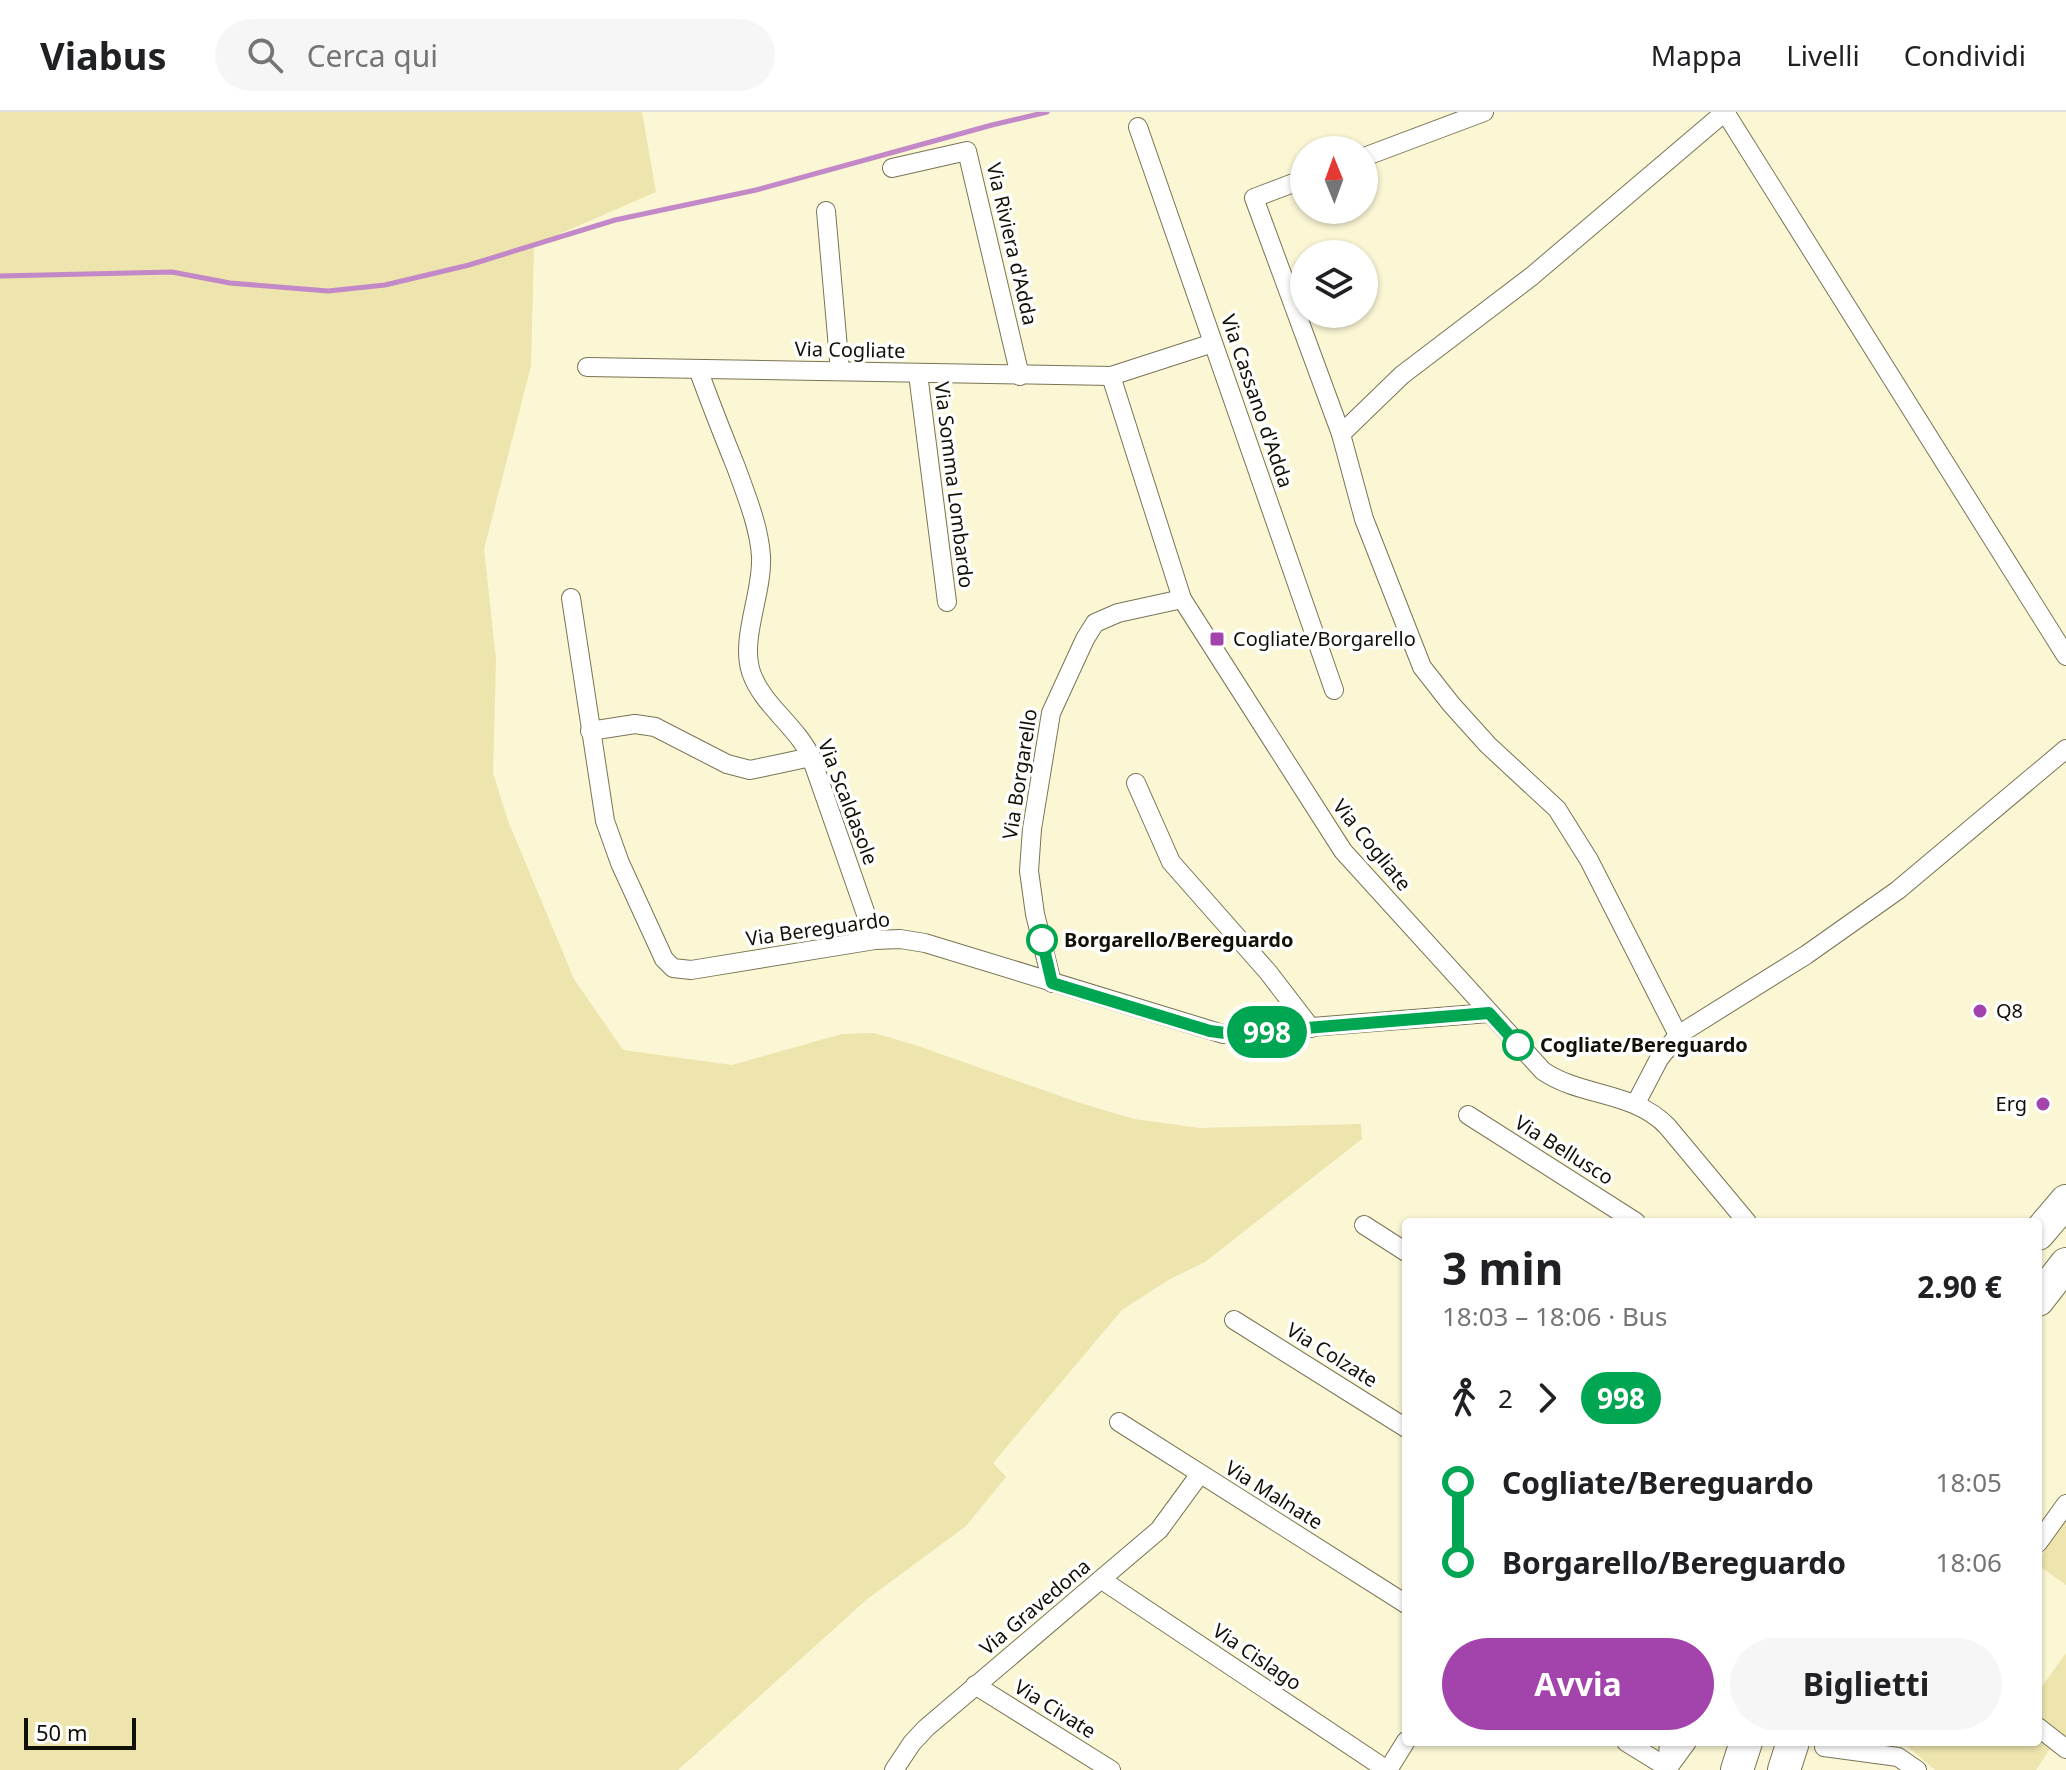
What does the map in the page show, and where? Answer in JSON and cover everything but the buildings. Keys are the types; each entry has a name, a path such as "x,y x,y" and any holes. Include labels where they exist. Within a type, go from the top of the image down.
{"highway":[{"path":"2042,1229 2066,1201"},
{"path":"2042,1295 2066,1264"},
{"path":"1737,1770 1745,1746"},
{"path":"1784,1770 1807,1746"}],"street":[{"path":"1378,152 1484,112"},
{"path":"1341,434 1402,375 1532,276 1725,112 2066,656"},
{"name":"Via Cassano d'Adda","path":"1138,127 1334,690"},
{"name":"Via Riviera d'Adda","path":"892,168 967,151 1020,376"},
{"path":"1290,184 1254,198 1341,434 1366,526 1422,667 1488,745 1557,809 1589,860 1678,1035"},
{"path":"826,211 840,371"},
{"name":"Via Cogliate","path":"587,367 1111,376 1213,343"},
{"name":"Via Scaldasole","path":"698,369 748,502 760,547 760,585 748,650 751,672 761,691 801,739 811,757 875,940"},
{"name":"Via Somma Lombardo","path":"918,374 947,602"},
{"name":"Via Cogliate","path":"1111,376 1182,599 1332,836 1533,1062 1549,1075 1636,1103 1654,1113 1738,1218"},
{"name":"Via Bereguardo","path":"571,598 602,812 612,842 664,959 673,968 691,970 875,940 918,941 1217,1033 1489,1013"},
{"name":"Via Borgarello","path":"1052,983 1035,914 1029,871 1032,829 1051,713 1095,623 1118,613 1182,599"},
{"path":"590,731 631,724 655,727 743,769 761,769 811,757"},
{"path":"1636,1103 1659,1059 1678,1035 1806,955 1898,890 2066,749"},
{"path":"1136,783 1171,862 1268,972 1311,1028"},
{"name":"Via Bellusco","path":"1468,1115 1630,1218"},
{"path":"1364,1225 1402,1249"},
{"name":"Via Colzate","path":"1234,1320 1402,1425"},
{"name":"Via Malnate","path":"1119,1422 1402,1601"},
{"name":"Via Gravedona","path":"894,1770 916,1738 1159,1530 1200,1474"},
{"path":"2042,1537 2066,1504"},
{"name":"Via Cislago","path":"1102,1580 1388,1770"},
{"name":"Via Civate","path":"975,1685 1111,1770"},
{"path":"2042,1730 2066,1749"},
{"path":"1388,1770 1403,1746"},
{"path":"1632,1746 1667,1769"},
{"path":"1667,1769 1669,1746"},
{"path":"1667,1769 1684,1746"},
{"path":"1818,1746 1845,1752 1884,1748 1917,1770"}],"shaded area":[{"path":"0,112 642,112 656,192 534,245 531,366 484,549 496,660 493,773 508,821 574,979 623,1050 732,1065 842,1034 874,1033 1134,1119 1200,1128 1361,1124 1362,1139 1205,1262 1170,1279 1122,1310 993,1463 1006,1477 966,1526 866,1600 678,1770 0,1770"},
{"path":"2066,1519 2066,1585 2042,1568 2042,1555"},
{"path":"2066,1653 2066,1738 2042,1719 2042,1686"},
{"path":"2042,1743 2050,1749 2036,1770 1935,1770 1907,1746 2042,1746"}],"waterway":[{"path":"0,276 172,272 230,283 328,291 385,285 469,265 615,220 756,190 1047,112"}],"bus line":[{"name":"998","path":"1042,940 1052,983 1223,1034 1489,1013 1518,1045"}],"place":[{"name":"Cogliate/Borgarello","path":"1217,639"},
{"name":"Borgarello/Bereguardo","path":"1042,940"},
{"name":"Q8","path":"1980,1011"},
{"name":"Cogliate/Bereguardo","path":"1518,1045"},
{"name":"Erg","path":"2043,1104"}]}
